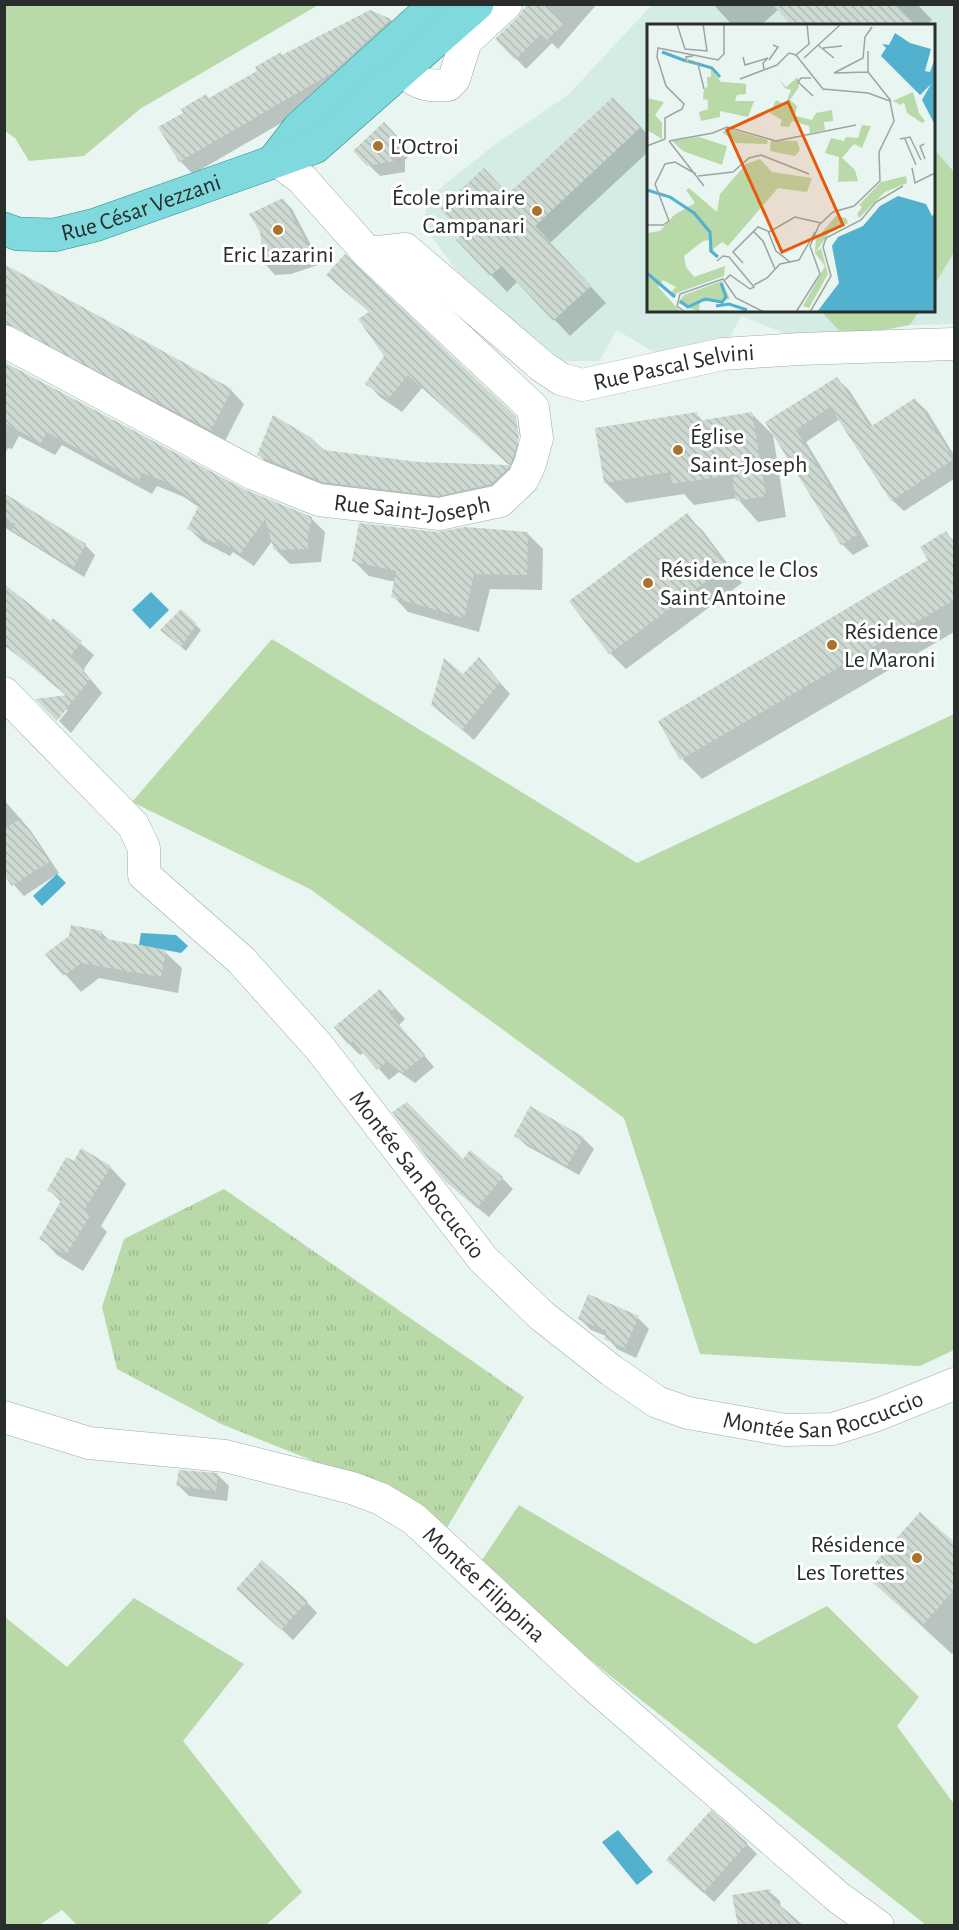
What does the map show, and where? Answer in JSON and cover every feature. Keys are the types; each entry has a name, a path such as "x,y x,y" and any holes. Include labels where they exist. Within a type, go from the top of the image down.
{"main road":[{"path":"395,60 436,4"},
{"path":"274,159 299,128 477,4"},
{"name":"Rue César Vezzani","path":"4,229 18,234 54,235 95,225 274,159"}],"street":[{"path":"395,60 415,82 430,87 448,85 454,79 466,41 506,4"},
{"name":"Rue Saint-Joseph","path":"4,341 254,474 319,500 439,513 500,501 523,479 530,464 537,438 533,408 368,253 302,179 274,159"},
{"name":"Rue Pascal Selvini","path":"368,253 405,249 543,367 561,379 582,385 723,354 954,344"},
{"name":"Montée San Roccuccio","path":"4,693 132,825 144,848 144,875 241,960 319,1047 483,1259 542,1316 612,1371 657,1402 688,1413 785,1430 833,1429 877,1415 954,1384"},
{"name":"Montée Filippina","path":"4,1417 89,1443 225,1456 352,1488 381,1498 414,1519 590,1682 838,1898 878,1926"}],"shaded area":[{"name":"École primaire Campanari","path":"652,5 954,5 954,324 910,325 845,337 802,340 741,316 728,341 657,354 617,330 599,361 564,361 543,346 457,271 423,225 429,197 494,145 568,95"}],"green space":[{"path":"4,5 318,5 140,109 84,156 29,161 15,138 5,131"},
{"path":"935,150 954,172 954,252 935,284"},
{"path":"822,312 918,312 910,325 845,337"},
{"path":"272,639 637,863 954,714 954,1350 920,1366 700,1354 624,1118 310,889 132,802"},
{"path":"224,1189 524,1397 445,1531 364,1481 221,1424 117,1369 102,1307 124,1239"},
{"path":"519,1505 755,1644 827,1606 919,1697 897,1726 954,1804 954,1925 926,1925 560,1636 482,1560"},
{"path":"134,1598 244,1664 183,1741 302,1892 266,1925 77,1925 62,1910 39,1925 5,1925 5,1617 67,1667"}],"water":[{"path":"151,592 169,610 150,629 132,610"},
{"path":"57,874 66,883 42,906 33,896"},
{"path":"141,933 176,935 188,946 181,953 139,945"},
{"path":"618,1830 653,1872 637,1885 602,1842"}],"building":[{"path":"527,4 546,4 564,23 547,40 541,34 515,60 495,39 518,17"},
{"path":"772,4 896,4 914,24 790,24"},
{"path":"370,10 391,19 332,73 179,162 158,127 183,113 181,109 206,94 209,98 257,71 255,67 281,52 282,55"},
{"path":"613,97 641,127 535,226 591,286 553,321 502,266 490,276 456,240 462,234 440,209 484,168 508,194"},
{"name":"L'Octroi","path":"384,122 402,141 394,148 394,161 367,166 353,151"},
{"path":"283,198 312,254 281,264 264,265 260,232 249,214"},
{"path":"345,254 516,417 519,437 513,458 508,468 491,484 438,496 323,482 257,455 273,415 310,437 324,450 418,462 509,465 408,375 388,399 365,384 384,356 358,319 369,312 326,275"},
{"path":"4,264 232,389 211,430 4,323"},
{"path":"4,362 246,490 312,517 308,549 274,550 265,519 240,554 218,539 215,543 187,529 199,505 169,483 143,473 138,481 47,432 41,443 4,423"},
{"path":"837,377 870,427 915,398 954,459 891,501 830,407 796,430 858,534 841,545 765,422"},
{"name":"Église Saint-Joseph","path":"697,412 698,421 752,412 766,496 736,501 732,479 738,474 672,484 670,472 604,483 595,428"},
{"path":"4,493 86,544 73,568 12,530 15,524 4,520"},
{"name":"Résidence le Clos Saint Antoine","path":"687,513 727,566 609,654 569,601"},
{"path":"359,523 437,532 465,527 528,532 527,575 474,574 464,618 391,597 396,571 352,561"},
{"name":"Résidence Le Maroni","path":"946,531 954,544 954,600 680,760 658,721 928,560 920,547"},
{"path":"4,584 51,621 53,618 82,641 70,657 85,669 82,672 90,679 57,721 35,699 67,695 4,645"},
{"path":"181,609 197,624 181,647 160,630"},
{"path":"479,657 500,682 462,730 431,705 444,658 463,674"},
{"path":"21,818 49,862 12,886 4,875 4,829"},
{"path":"71,925 102,931 101,938 166,950 161,977 82,963 63,976 45,954 69,936"},
{"path":"380,989 395,1008 389,1013 425,1055 403,1073 387,1061 377,1070 353,1041 348,1045 334,1027"},
{"path":"407,1102 463,1159 470,1150 503,1177 477,1208 446,1182 392,1112"},
{"path":"530,1106 584,1137 567,1166 514,1136"},
{"path":"81,1148 111,1166 84,1210 91,1214 66,1255 39,1239 62,1199 47,1190 66,1157 74,1161"},
{"path":"588,1294 639,1316 625,1348 604,1339 607,1331 578,1319"},
{"path":"179,1470 218,1473 216,1491 176,1486"},
{"name":"Résidence Les Torettes","path":"920,1512 954,1542 954,1590 922,1626 864,1575"},
{"path":"262,1560 308,1601 281,1630 236,1589"},
{"path":"711,1810 748,1843 703,1893 666,1860"},
{"path":"770,1889 772,1899 805,1926 738,1926 732,1895"}],"place":[{"name":"L'Octroi","path":"378,146"},
{"name":"École primaire Campanari","path":"537,211"},
{"name":"Eric Lazarini","path":"278,230"},
{"name":"Église Saint-Joseph","path":"678,450"},
{"name":"Résidence le Clos Saint Antoine","path":"648,583"},
{"name":"Résidence Le Maroni","path":"832,645"},
{"name":"Résidence Les Torettes","path":"917,1558"}]}
